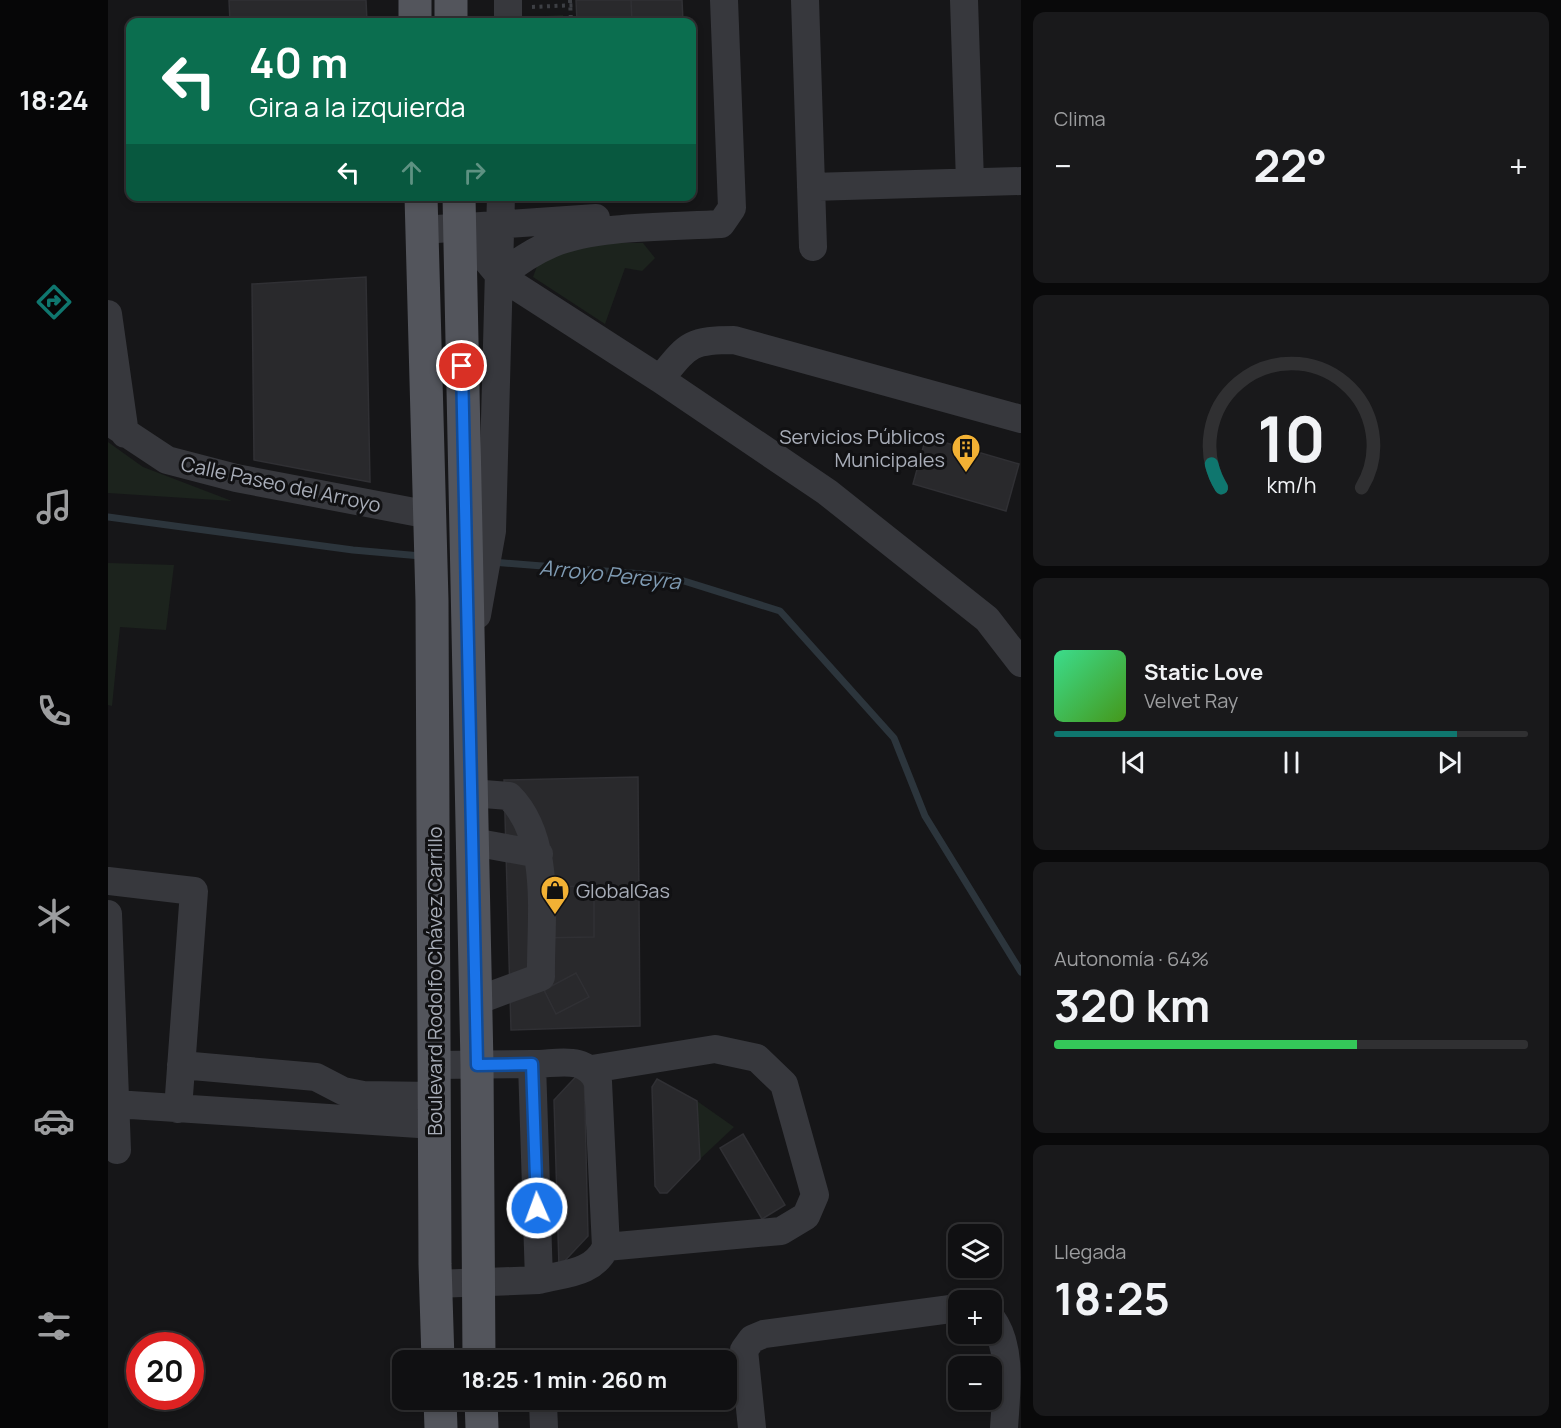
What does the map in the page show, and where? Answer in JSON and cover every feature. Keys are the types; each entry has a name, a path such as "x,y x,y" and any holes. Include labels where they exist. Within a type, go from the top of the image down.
{"main road":[{"path":"415,0 416,18"},
{"path":"451,0 452,18"},
{"path":"421,201 430,521"},
{"path":"459,212 478,529"},
{"name":"Boulevard Rodolfo Chávez Carrillo","path":"430,521 435,1284 438,1350"},
{"name":"Boulevard Rodolfo Chávez Carrillo","path":"478,529 470,665 477,1065 478,1283 483,1350"},
{"path":"440,1410 441,1428"},
{"path":"481,1410 482,1428"}],"street":[{"path":"500,276 524,257 563,240 584,234 721,224 732,207 724,0"},
{"path":"805,0 813,247"},
{"path":"964,0 970,182"},
{"path":"811,186 1021,181"},
{"path":"478,529 500,276 501,201"},
{"path":"501,225 510,201"},
{"path":"422,230 459,212 501,225 732,207"},
{"path":"459,212 500,276 660,379 836,499 987,619 1021,663"},
{"path":"108,314 117,427"},
{"path":"660,379 684,350 702,340 734,340 1021,419"},
{"name":"Calle Paseo del Arroyo","path":"117,427 167,460 236,478 430,521"},
{"path":"471,793 509,796 526,818 539,854 541,977 476,1001"},
{"path":"473,842 539,854"},
{"path":"108,881 194,891 178,1109"},
{"path":"108,914 117,1150"},
{"path":"592,1069 715,1049 757,1058 784,1084 815,1195 806,1216 781,1231 606,1247"},
{"path":"115,1104 178,1109 434,1095 477,1065 584,1063 592,1069 598,1082 606,1247 600,1260 589,1268 539,1280 435,1284"},
{"path":"532,1064 539,1280"},
{"path":"181,1065 316,1077 343,1091 363,1095 434,1095"},
{"path":"752,1428 744,1350 752,1339 765,1334 948,1309"},
{"path":"1001,1344 1006,1376 1004,1428"},
{"path":"543,1410 544,1428"}],"path":[{"path":"508,7 572,3 571,18"}],"shaded area":[{"path":"563,15 563,18 527,17"},
{"path":"593,243 643,243 655,258 642,271 625,268 605,324 533,277 539,261"},
{"path":"108,442 143,467 232,501 108,493"},
{"path":"108,563 174,565 166,630 120,627 112,706 108,705"},
{"path":"697,1101 734,1127 700,1159"}],"building":[{"path":"229,0 366,0 367,18 230,18"},
{"path":"576,0 631,0 632,18 577,18"},
{"path":"631,0 682,0 683,18 632,18"},
{"path":"366,277 370,482 254,460 252,284"},
{"name":"Servicios Públicos Municipales","path":"926,437 1019,464 1006,511 913,484"},
{"path":"638,777 640,1026 511,1030 504,780"},
{"path":"594,886 594,937 533,938 532,887"},
{"path":"576,973 589,997 556,1014 544,990"},
{"path":"584,1068 588,1236 559,1267 554,1100"},
{"path":"657,1079 697,1101 700,1159 667,1193 660,1193 655,1186 652,1087"},
{"path":"743,1134 785,1205 762,1219 720,1148"}],"waterway":[{"name":"Arroyo Pereyra","path":"108,517 353,550 421,556"},
{"name":"Arroyo Pereyra","path":"492,562 668,576 780,611 894,738 925,816 1021,972"}],"place":[{"name":"Servicios Públicos Municipales","path":"966,474"},
{"name":"GlobalGas","path":"555,916"}],"route":[{"path":"462,366 477,1065 532,1064 537,1208"}]}
